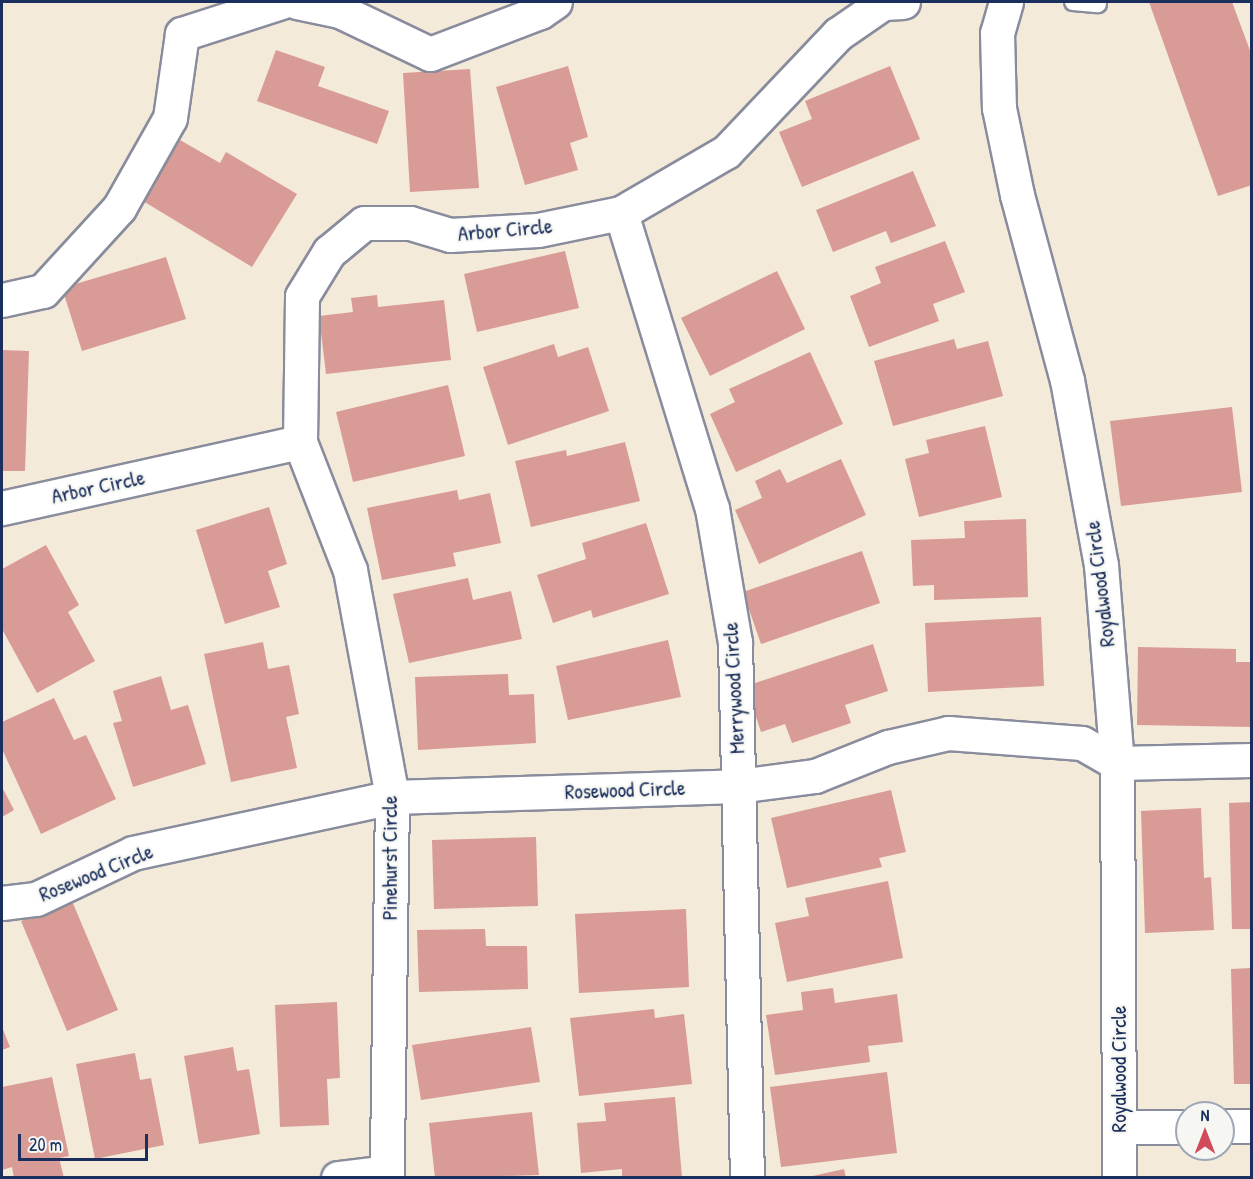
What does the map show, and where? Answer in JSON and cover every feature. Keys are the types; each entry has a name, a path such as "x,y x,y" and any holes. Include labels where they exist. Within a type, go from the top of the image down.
{"street":[{"path":"2,300 43,291 119,208 170,118 182,34 281,2"},
{"path":"297,2 340,11 430,54 540,12 555,2"},
{"name":"Arbor Circle","path":"2,508 300,442 302,296 329,252 364,223 410,223 450,236 538,230 621,213 726,152 838,34 890,2"},
{"name":"Royalwood Circle","path":"1006,2 997,33 999,108 1017,195 1067,380 1101,565 1117,763 1119,1178"},
{"name":"Merrywood Circle","path":"621,213 712,508 735,642 747,1178"},
{"name":"Pinehurst Circle","path":"300,442 350,570 392,797 387,1175"},
{"name":"Rosewood Circle","path":"2,903 36,898 133,854 392,797 738,786 815,776 888,747 948,733 1082,743 1117,763"},
{"path":"1117,763 1251,760"},
{"path":"1119,1127 1175,1126"},
{"path":"1235,1126 1251,1126"},
{"path":"338,1178 387,1175"}],"lane":[{"path":"1073,2 1098,4"}],"building":[{"path":"1149,2 1232,2 1252,56 1252,185 1218,196"},
{"path":"276,50 325,67 318,86 389,111 377,144 257,101"},
{"path":"568,66 588,137 570,143 578,170 525,185 496,87"},
{"path":"890,66 920,139 802,187 779,132 812,119 805,101"},
{"path":"470,69 479,188 410,192 403,73"},
{"path":"180,140 220,163 226,152 297,194 252,267 143,201"},
{"path":"913,171 936,226 891,243 886,231 833,252 816,210"},
{"path":"945,241 965,292 933,304 939,321 869,347 850,296 881,283 875,267"},
{"path":"565,251 579,308 477,332 464,274"},
{"path":"166,257 186,319 82,351 62,288"},
{"path":"777,271 805,329 710,376 681,318"},
{"path":"377,295 378,307 444,300 451,360 326,374 319,316 353,312 351,298"},
{"path":"954,339 957,349 988,341 1003,396 893,426 874,361"},
{"path":"554,344 558,357 588,347 609,411 508,445 483,367"},
{"path":"2,350 29,351 25,471 2,471"},
{"path":"810,352 843,424 736,472 710,414 735,402 729,389"},
{"path":"448,385 465,456 353,482 336,412"},
{"path":"1232,407 1242,492 1121,506 1110,421"},
{"path":"985,426 1002,497 919,517 905,459 929,453 926,440"},
{"path":"625,442 640,501 531,527 515,461 566,450 567,456"},
{"path":"841,459 866,515 759,564 735,510 762,498 755,481 780,469 787,483"},
{"path":"457,490 459,500 490,493 501,543 453,553 456,566 382,580 367,508"},
{"path":"269,507 287,564 268,571 280,607 225,624 196,530"},
{"path":"1026,519 1028,597 934,600 934,585 913,586 911,540 965,538 964,521"},
{"path":"646,523 669,594 593,618 591,610 553,623 537,575 586,559 582,543"},
{"path":"46,545 79,605 68,612 95,661 37,693 2,629 2,569"},
{"path":"862,551 880,603 761,644 743,592"},
{"path":"468,578 473,600 511,591 522,639 409,663 393,594"},
{"path":"1041,617 1044,686 928,692 925,623"},
{"path":"668,640 681,697 568,720 556,666"},
{"path":"263,642 268,669 289,665 299,714 286,717 297,768 231,782 204,654"},
{"path":"873,644 888,691 845,705 851,723 792,743 785,724 761,732 746,686"},
{"path":"1138,647 1236,649 1236,662 1252,662 1252,727 1137,725"},
{"path":"508,674 509,695 534,694 536,743 418,750 415,677"},
{"path":"161,676 171,710 188,705 206,764 133,787 113,723 122,721 113,691"},
{"path":"54,698 74,740 86,735 116,799 41,834 2,749 2,722"},
{"path":"2,787 14,810 2,817"},
{"path":"891,790 906,852 879,858 882,867 787,888 771,818"},
{"path":"1252,802 1252,929 1232,929 1229,803"},
{"path":"1201,808 1204,878 1211,877 1214,930 1145,933 1141,811"},
{"path":"536,837 538,906 434,909 432,840"},
{"path":"888,881 903,958 787,982 775,923 809,916 805,898"},
{"path":"72,901 118,1010 67,1031 21,921"},
{"path":"686,909 689,987 579,993 575,914"},
{"path":"485,929 486,946 527,946 528,989 419,992 417,930"},
{"path":"1252,968 1252,1084 1234,1084 1231,969"},
{"path":"833,988 835,1003 897,994 903,1042 868,1046 870,1062 775,1075 766,1015 803,1010 801,992"},
{"path":"337,1002 340,1078 327,1079 329,1125 280,1127 275,1005"},
{"path":"654,1009 655,1018 684,1014 692,1084 579,1096 570,1018"},
{"path":"2,1027 10,1047 2,1050"},
{"path":"531,1027 540,1082 421,1100 412,1045"},
{"path":"233,1047 237,1071 249,1069 260,1134 199,1144 184,1056"},
{"path":"135,1053 140,1080 151,1078 164,1145 95,1159 76,1064"},
{"path":"887,1072 897,1153 781,1167 770,1087"},
{"path":"52,1077 69,1156 59,1158 64,1178 14,1178 12,1167 2,1170 2,1087"},
{"path":"675,1097 682,1177 622,1178 622,1169 581,1173 577,1123 606,1121 604,1103"},
{"path":"532,1112 539,1175 435,1178 429,1123"},
{"path":"844,1169 846,1178 808,1178 808,1177"}]}
